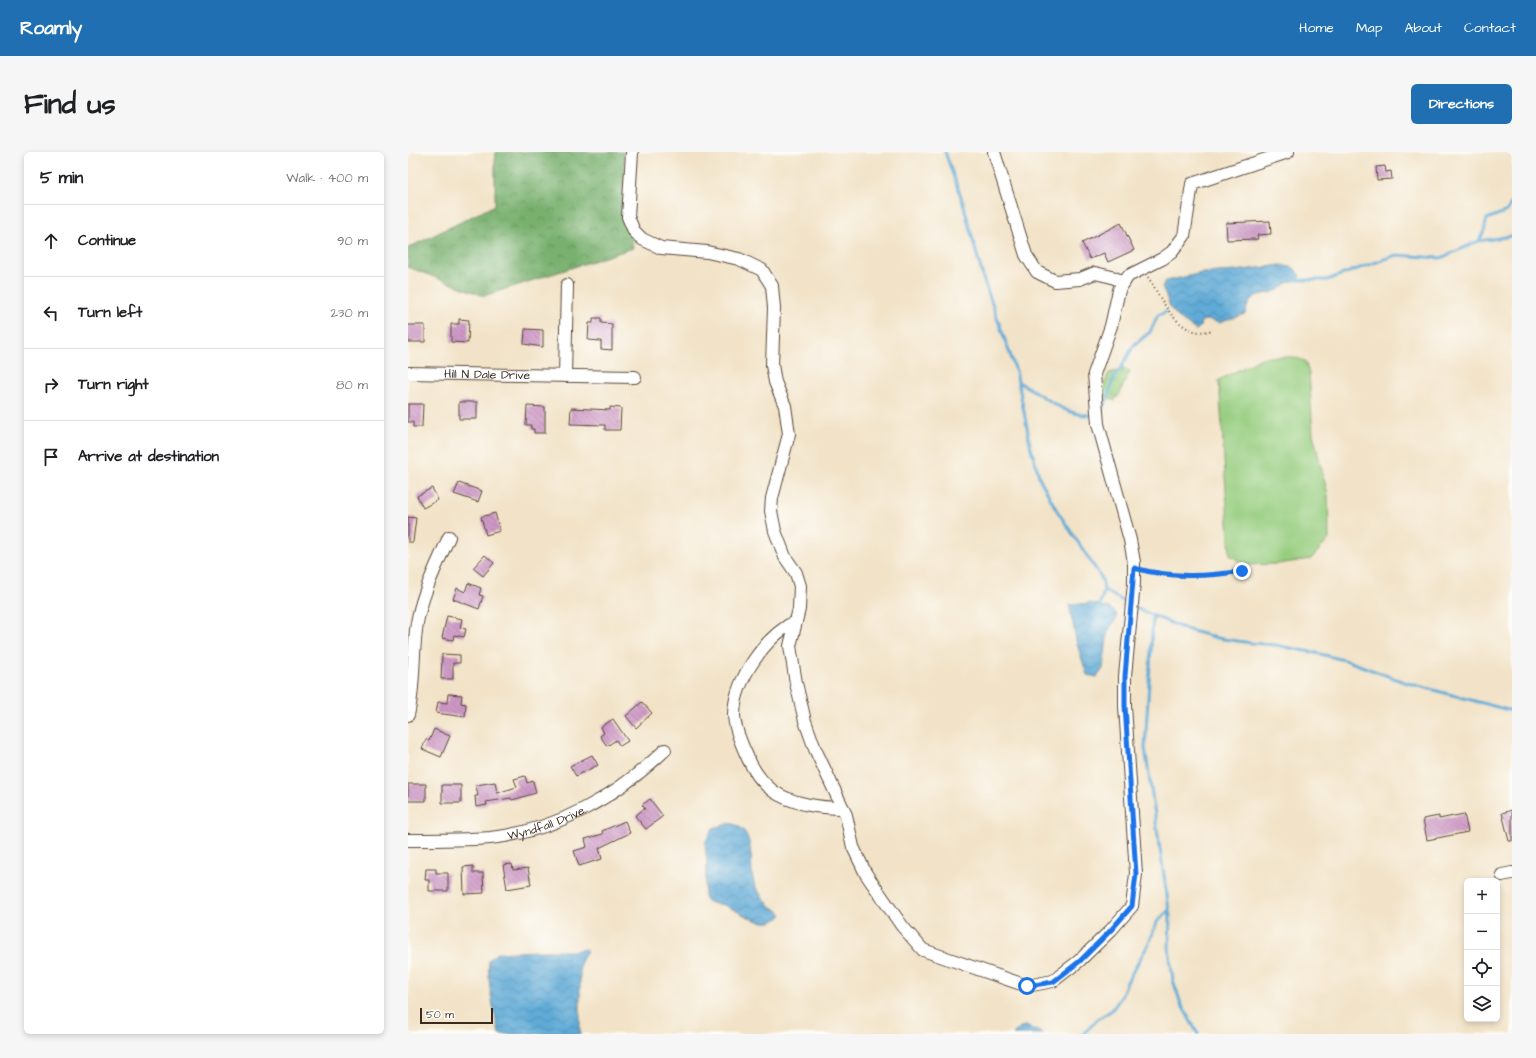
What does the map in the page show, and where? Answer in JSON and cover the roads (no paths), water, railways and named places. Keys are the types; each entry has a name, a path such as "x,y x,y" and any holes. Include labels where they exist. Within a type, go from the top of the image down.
{"street":[{"path":"632,152 628,217 634,231 642,239 661,248 707,252 739,259 762,270 772,286 774,308 772,365 775,382 785,406 789,434 772,498 771,511 775,531 785,557 796,573 800,586 799,609 790,646 796,683 805,721 815,749 843,808 853,846 866,874 902,926 923,950 1027,986 1053,982 1080,961 1111,930 1132,906 1136,874 1125,706 1125,676 1134,568 1130,540 1098,424 1094,374 1111,326 1119,290 1128,276 1172,252 1184,236 1192,184 1288,152"},
{"path":"994,152 1026,255 1037,272 1055,281 1080,279 1095,273 1112,276 1124,282"},
{"path":"565,376 567,285"},
{"name":"Hill N Dale Drive","path":"408,373 634,377"},
{"path":"408,715 413,685 415,636 420,610 449,537"},
{"path":"796,621 786,625 758,655 744,675 738,691 734,715 742,744 753,769 773,791 798,802 824,808 843,808"},
{"name":"Wyndfall Drive","path":"408,840 492,837 512,834 544,826 598,801 629,782 664,750"}],"water":[{"path":"1281,265 1294,268 1300,276 1297,280 1288,283 1278,290 1254,297 1251,300 1245,314 1219,323 1208,320 1201,321 1200,327 1196,330 1181,320 1171,309 1162,286 1166,281 1202,273 1235,271"},
{"path":"1090,603 1109,608 1117,614 1116,619 1108,631 1103,669 1097,677 1087,675 1077,644 1069,605"},
{"path":"730,823 739,827 745,833 749,841 753,880 756,888 768,903 782,914 776,920 762,922 745,916 724,905 709,902 704,898 707,863 705,843 713,828"},
{"path":"587,950 580,964 580,1034 499,1034 490,988 489,960 497,953 574,951"},
{"path":"1026,1026 1044,1034 1013,1034 1020,1027"}],"waterway":[{"path":"945,152 963,203 984,281 1016,371 1031,448 1040,479 1056,509 1101,577 1104,590 1098,609"},
{"path":"1294,280 1327,280 1396,255 1441,258 1479,241 1484,231 1487,219 1507,211 1512,202"},
{"path":"1479,241 1512,236"},
{"path":"1101,410 1106,403 1114,377 1134,345 1150,332 1158,315 1166,312"},
{"path":"1018,382 1062,408 1071,412 1092,415"},
{"path":"1104,590 1128,604"},
{"path":"1135,608 1185,629 1217,638 1275,645 1316,653 1348,661 1404,682 1512,711"},
{"path":"1153,616 1145,748 1170,916 1169,949 1173,980 1181,1004 1198,1034"},
{"path":"1083,1034 1098,1019 1112,1010 1121,997 1127,982 1149,943 1157,922 1169,910"}]}
